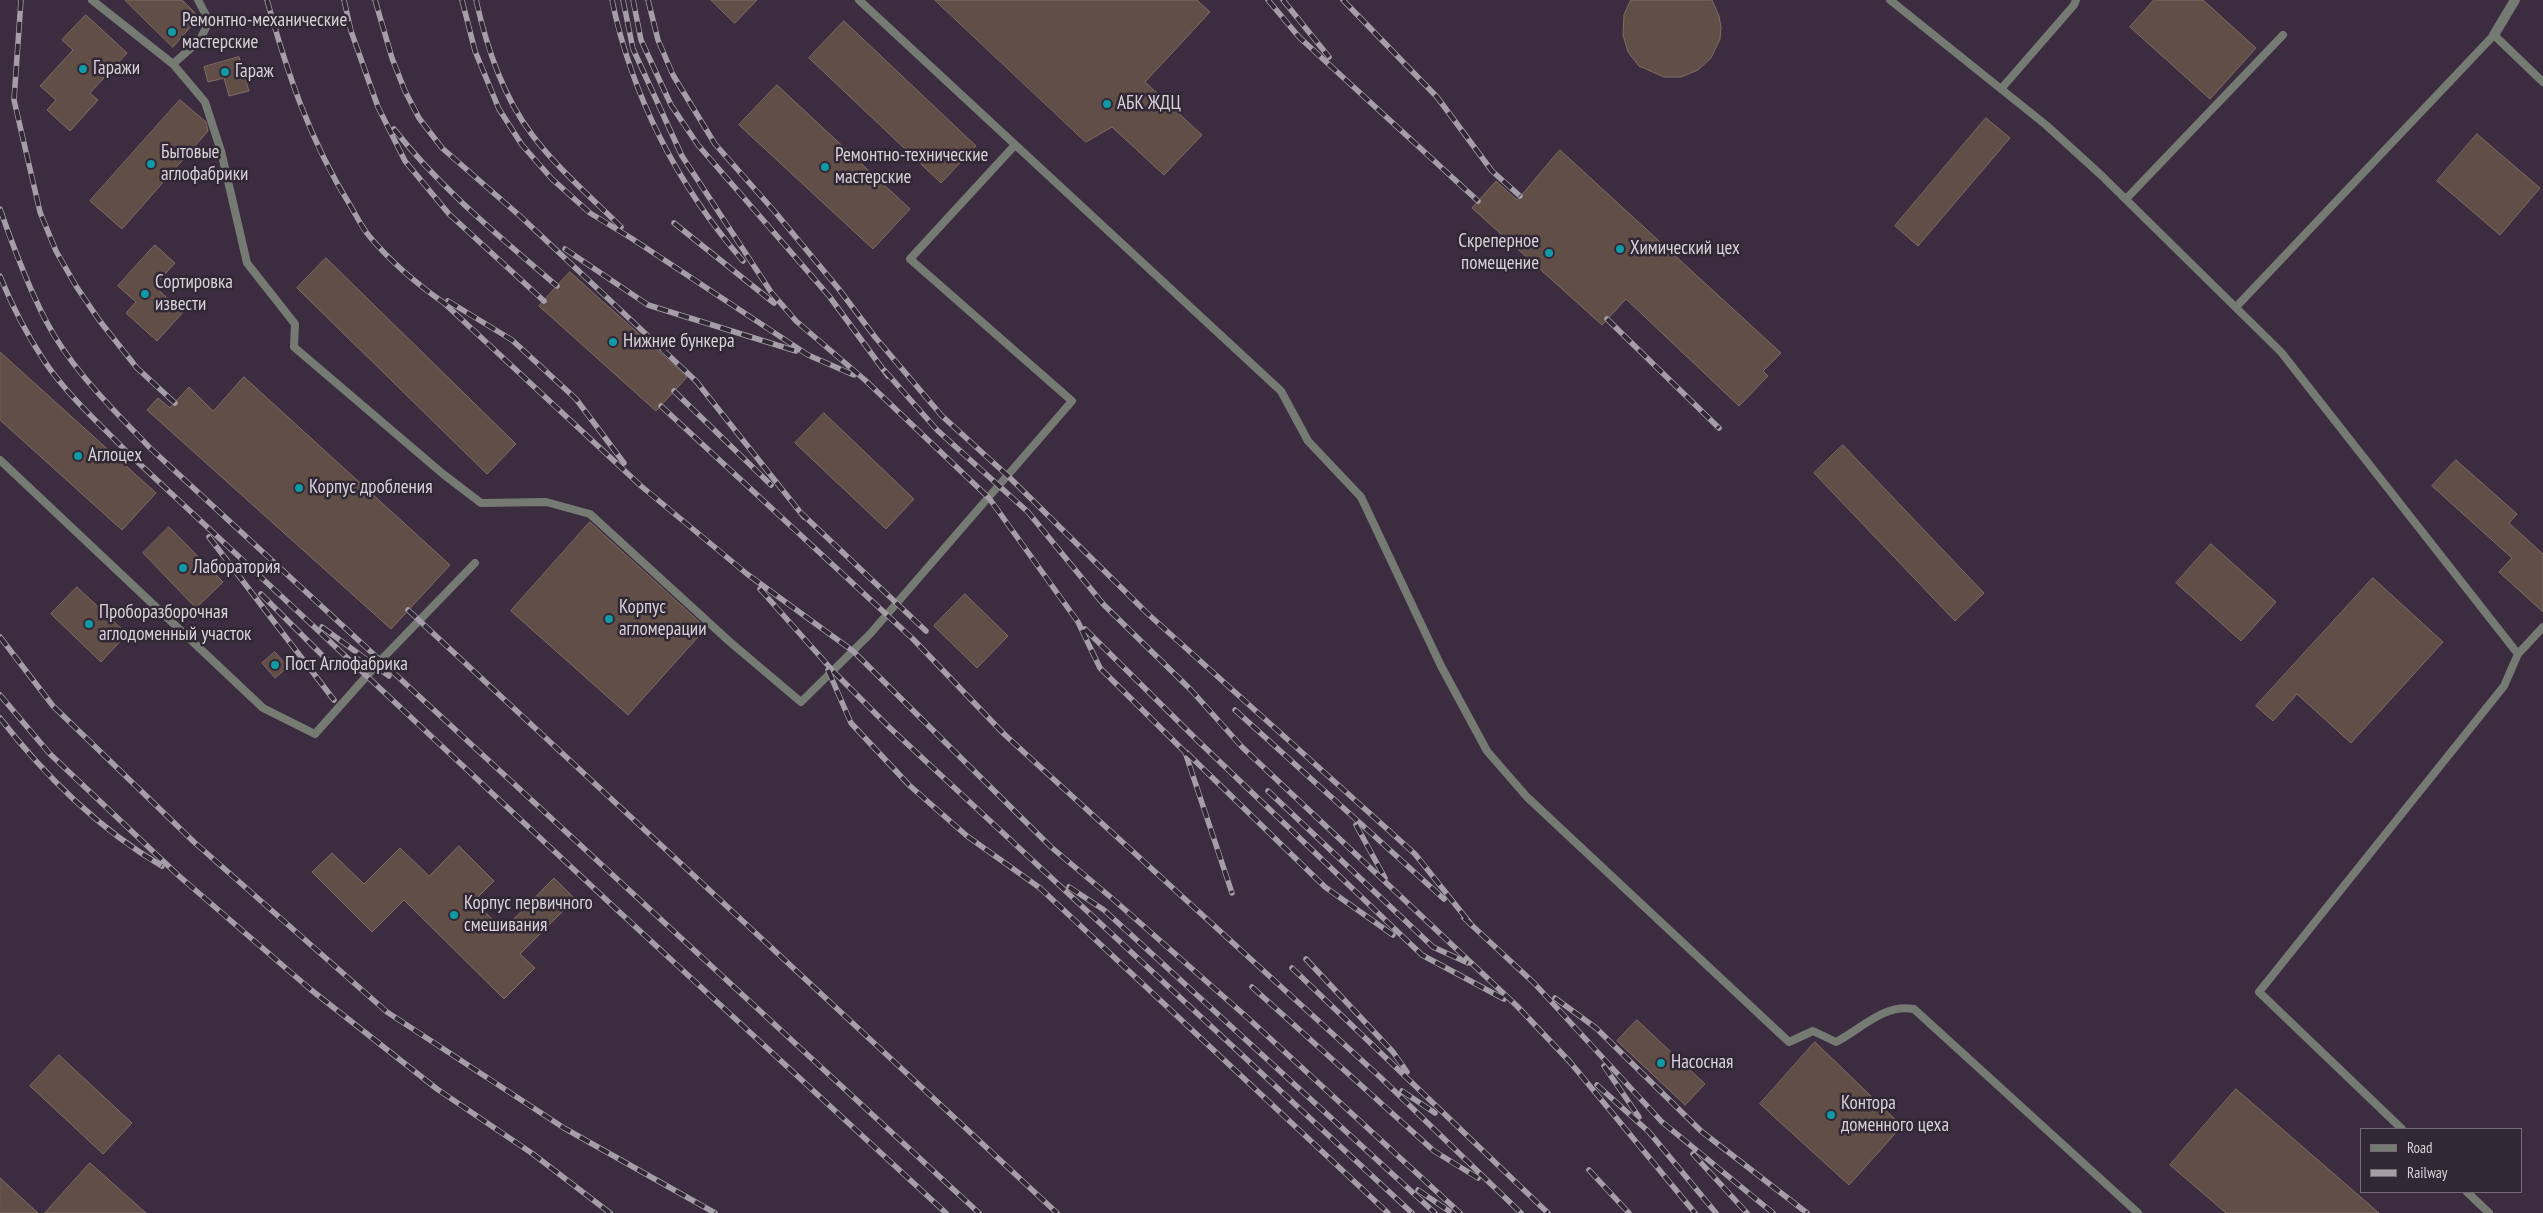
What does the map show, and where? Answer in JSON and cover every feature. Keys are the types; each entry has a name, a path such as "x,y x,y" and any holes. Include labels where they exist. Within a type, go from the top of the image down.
{"street":[{"path":"2494,35 2515,0"}],"lane":[{"path":"92,0 173,64 205,102 221,151 247,263 295,324 294,347 443,474 482,503 546,502 590,514 730,642 801,702 870,634 1072,402 910,259 1015,145"},
{"path":"173,64 200,40 209,20 198,0"},
{"path":"859,0 1282,391 1308,441 1362,497 1441,666 1487,751 1534,804 1788,1042 1813,1031 1836,1042 1872,1022 1882,1013 1902,1007 1914,1009 2138,1213"},
{"path":"1890,0 2046,125 2126,199 2281,352 2518,654"},
{"path":"2001,89 2074,5 2076,0"},
{"path":"2126,199 2283,35"},
{"path":"2236,307 2494,35 2543,82"},
{"path":"0,460 263,708 315,734 380,661 475,563"},
{"path":"2401,1128 2259,992 2504,686 2518,654 2543,627"},
{"path":"2468,1193 2489,1213"}],"shaded area":[{"path":"0,0 2543,0 2543,1213 0,1213"}],"building":[{"name":"Ремонтно-механические мастерские","path":"125,0 182,0 199,17 173,47"},
{"path":"711,0 757,0 735,23"},
{"name":"АБК ЖДЦ","path":"935,0 1197,0 1210,12 1145,82 1202,135 1164,175 1112,127 1086,142"},
{"path":"1631,0 1712,0 1719,16 1721,27 1720,39 1711,58 1698,70 1681,77 1664,77 1639,66 1628,52 1623,35 1624,15"},
{"path":"2154,0 2203,0 2256,48 2210,99 2130,27"},
{"name":"Гаражи","path":"86,15 127,53 90,93 98,100 70,131 47,110 56,100 40,86 73,50 62,40"},
{"path":"844,21 976,146 941,183 809,58"},
{"name":"Гараж","path":"239,57 249,91 229,96 224,78 208,82 204,67"},
{"name":"Ремонтно-технические мастерские","path":"777,85 910,209 873,249 739,125"},
{"name":"Бытовые аглофабрики","path":"180,100 206,122 208,131 122,229 90,201"},
{"path":"1986,118 2010,138 1918,246 1895,226"},
{"path":"2477,134 2540,188 2500,235 2437,181"},
{"name":"Химический цех","path":"1560,150 1781,353 1763,371 1768,376 1739,406 1626,299 1602,325 1472,208 1496,181 1517,200"},
{"name":"Сортировка извести","path":"155,245 175,263 154,286 183,312 157,341 126,313 136,302 118,286"},
{"path":"326,258 516,444 487,474 297,288"},
{"name":"Нижние бункера","path":"570,272 687,377 656,411 539,306"},
{"name":"Аглоцех","path":"0,352 156,493 122,530 0,420"},
{"name":"Корпус дробления","path":"244,377 450,565 391,629 147,410 158,398 170,408 189,387 213,411"},
{"path":"824,413 914,499 886,529 795,443"},
{"path":"1843,445 1984,593 1955,621 1814,473"},
{"path":"2456,460 2517,514 2509,523 2543,554 2543,612 2499,572 2512,558 2432,486"},
{"name":"Корпус агломерации","path":"590,522 706,628 628,715 511,611"},
{"name":"Лаборатория","path":"169,527 223,582 196,608 143,553"},
{"path":"2211,544 2276,602 2241,641 2176,583"},
{"path":"2373,578 2443,642 2351,743 2297,694 2273,721 2256,706"},
{"name":"Проборазборочная аглодоменный участок","path":"77,587 127,634 101,662 51,614"},
{"path":"965,594 1008,636 977,668 934,626"},
{"name":"Пост Аглофабрика","path":"275,652 288,667 275,678 262,663"},
{"name":"Корпус первичного смешивания","path":"459,846 494,881 474,901 503,930 554,878 575,899 520,954 535,968 504,999 404,900 372,932 312,872 332,853 364,884 400,848 429,876"},
{"name":"Насосная","path":"1637,1020 1705,1084 1685,1105 1617,1041"},
{"name":"Контора доменного цеха","path":"1815,1042 1902,1126 1849,1185 1760,1104"},
{"path":"59,1055 132,1123 103,1154 30,1086"},
{"path":"2236,1089 2379,1213 2226,1213 2170,1165"},
{"path":"90,1163 146,1213 45,1213"},
{"path":"0,1178 38,1213 0,1213"}],"railway":[{"path":"21,0 14,100 40,212 56,251 76,286 99,320 137,368 175,403"},
{"path":"267,0 292,80 311,131 336,181 362,226 387,255 414,280 444,303 641,486 747,574 853,651 1051,847 1249,1019 1460,1213"},
{"path":"344,0 351,31 378,107 405,161 449,214 544,301"},
{"path":"375,0 392,58 405,91 419,118 442,148 520,216 696,381 804,517"},
{"path":"462,0 475,51 499,109 522,145 552,179 590,213 808,355 854,375"},
{"path":"476,0 485,36 497,71 522,121 553,160 621,227"},
{"path":"612,0 632,71 661,139 678,171 698,202 743,261"},
{"path":"623,0 633,49 682,156 771,292 796,321 865,380 989,498 1078,622 1100,668 1185,752 1232,893"},
{"path":"633,0 641,40 671,105 698,145 829,296 888,376"},
{"path":"648,0 658,40 673,75 715,144 775,212 838,288 875,337 942,416 1008,476 1148,614 1415,854 1470,923"},
{"path":"1268,0 1299,37 1478,201"},
{"path":"1283,0 1329,57"},
{"path":"1343,0 1437,97 1492,171 1520,196"},
{"path":"394,129 451,192 557,286"},
{"path":"0,209 26,279 55,337 92,386 149,447 979,1213"},
{"path":"674,223 774,303"},
{"path":"565,249 648,305 796,351"},
{"path":"0,276 38,352 74,398 128,453 614,907 946,1213"},
{"path":"448,301 512,340 576,399 624,463"},
{"path":"1607,319 1719,428"},
{"path":"885,371 937,430 1028,512 1104,605 1191,690 1242,747 1517,1006 1570,1062 1695,1213"},
{"path":"674,391 771,485"},
{"path":"661,406 913,639 1004,734 1380,1077 1521,1213"},
{"path":"800,512 926,631"},
{"path":"209,537 334,700"},
{"path":"760,589 833,671 889,727 1412,1213"},
{"path":"261,594 336,669"},
{"path":"408,610 1057,1213"},
{"path":"322,627 389,676"},
{"path":"1085,629 1197,740 1422,955 1504,999"},
{"path":"0,637 53,706 194,842 387,1012 564,1128 715,1213"},
{"path":"828,670 851,723 909,785 967,836 1040,888 1388,1213"},
{"path":"0,695 50,754 179,876 310,989 437,1089 533,1154 610,1213"},
{"path":"1235,710 1444,899"},
{"path":"0,718 35,760 74,800 117,836 162,866"},
{"path":"1187,753 1325,887 1393,935"},
{"path":"1268,791 1433,947 1468,963"},
{"path":"1356,825 1385,878"},
{"path":"1069,887 1104,910 1435,1213"},
{"path":"1464,918 1534,983 1661,1121 1773,1213"},
{"path":"1306,959 1393,1052 1407,1072"},
{"path":"1292,968 1548,1213"},
{"path":"1252,987 1434,1151 1478,1178"},
{"path":"1555,998 1596,1028 1701,1131 1807,1213"},
{"path":"1604,1066 1639,1117"},
{"path":"1597,1085 1649,1132 1716,1213"},
{"path":"1402,1091 1435,1113"},
{"path":"1693,1154 1747,1213"},
{"path":"1589,1170 1629,1213"},
{"path":"1418,1190 1449,1211"}],"place":[{"name":"Ремонтно-механические мастерские","path":"172,32"},
{"name":"Гаражи","path":"83,69"},
{"name":"Гараж","path":"225,72"},
{"name":"АБК ЖДЦ","path":"1107,104"},
{"name":"Бытовые аглофабрики","path":"151,164"},
{"name":"Ремонтно-технические мастерские","path":"825,167"},
{"name":"Химический цех","path":"1620,249"},
{"name":"Скреперное помещение","path":"1549,253"},
{"name":"Сортировка извести","path":"145,294"},
{"name":"Нижние бункера","path":"613,342"},
{"name":"Аглоцех","path":"78,456"},
{"name":"Корпус дробления","path":"299,488"},
{"name":"Лаборатория","path":"183,568"},
{"name":"Корпус агломерации","path":"609,619"},
{"name":"Проборазборочная аглодоменный участок","path":"89,624"},
{"name":"Пост Аглофабрика","path":"275,665"},
{"name":"Корпус первичного смешивания","path":"454,915"},
{"name":"Насосная","path":"1661,1063"},
{"name":"Контора доменного цеха","path":"1831,1115"}]}
